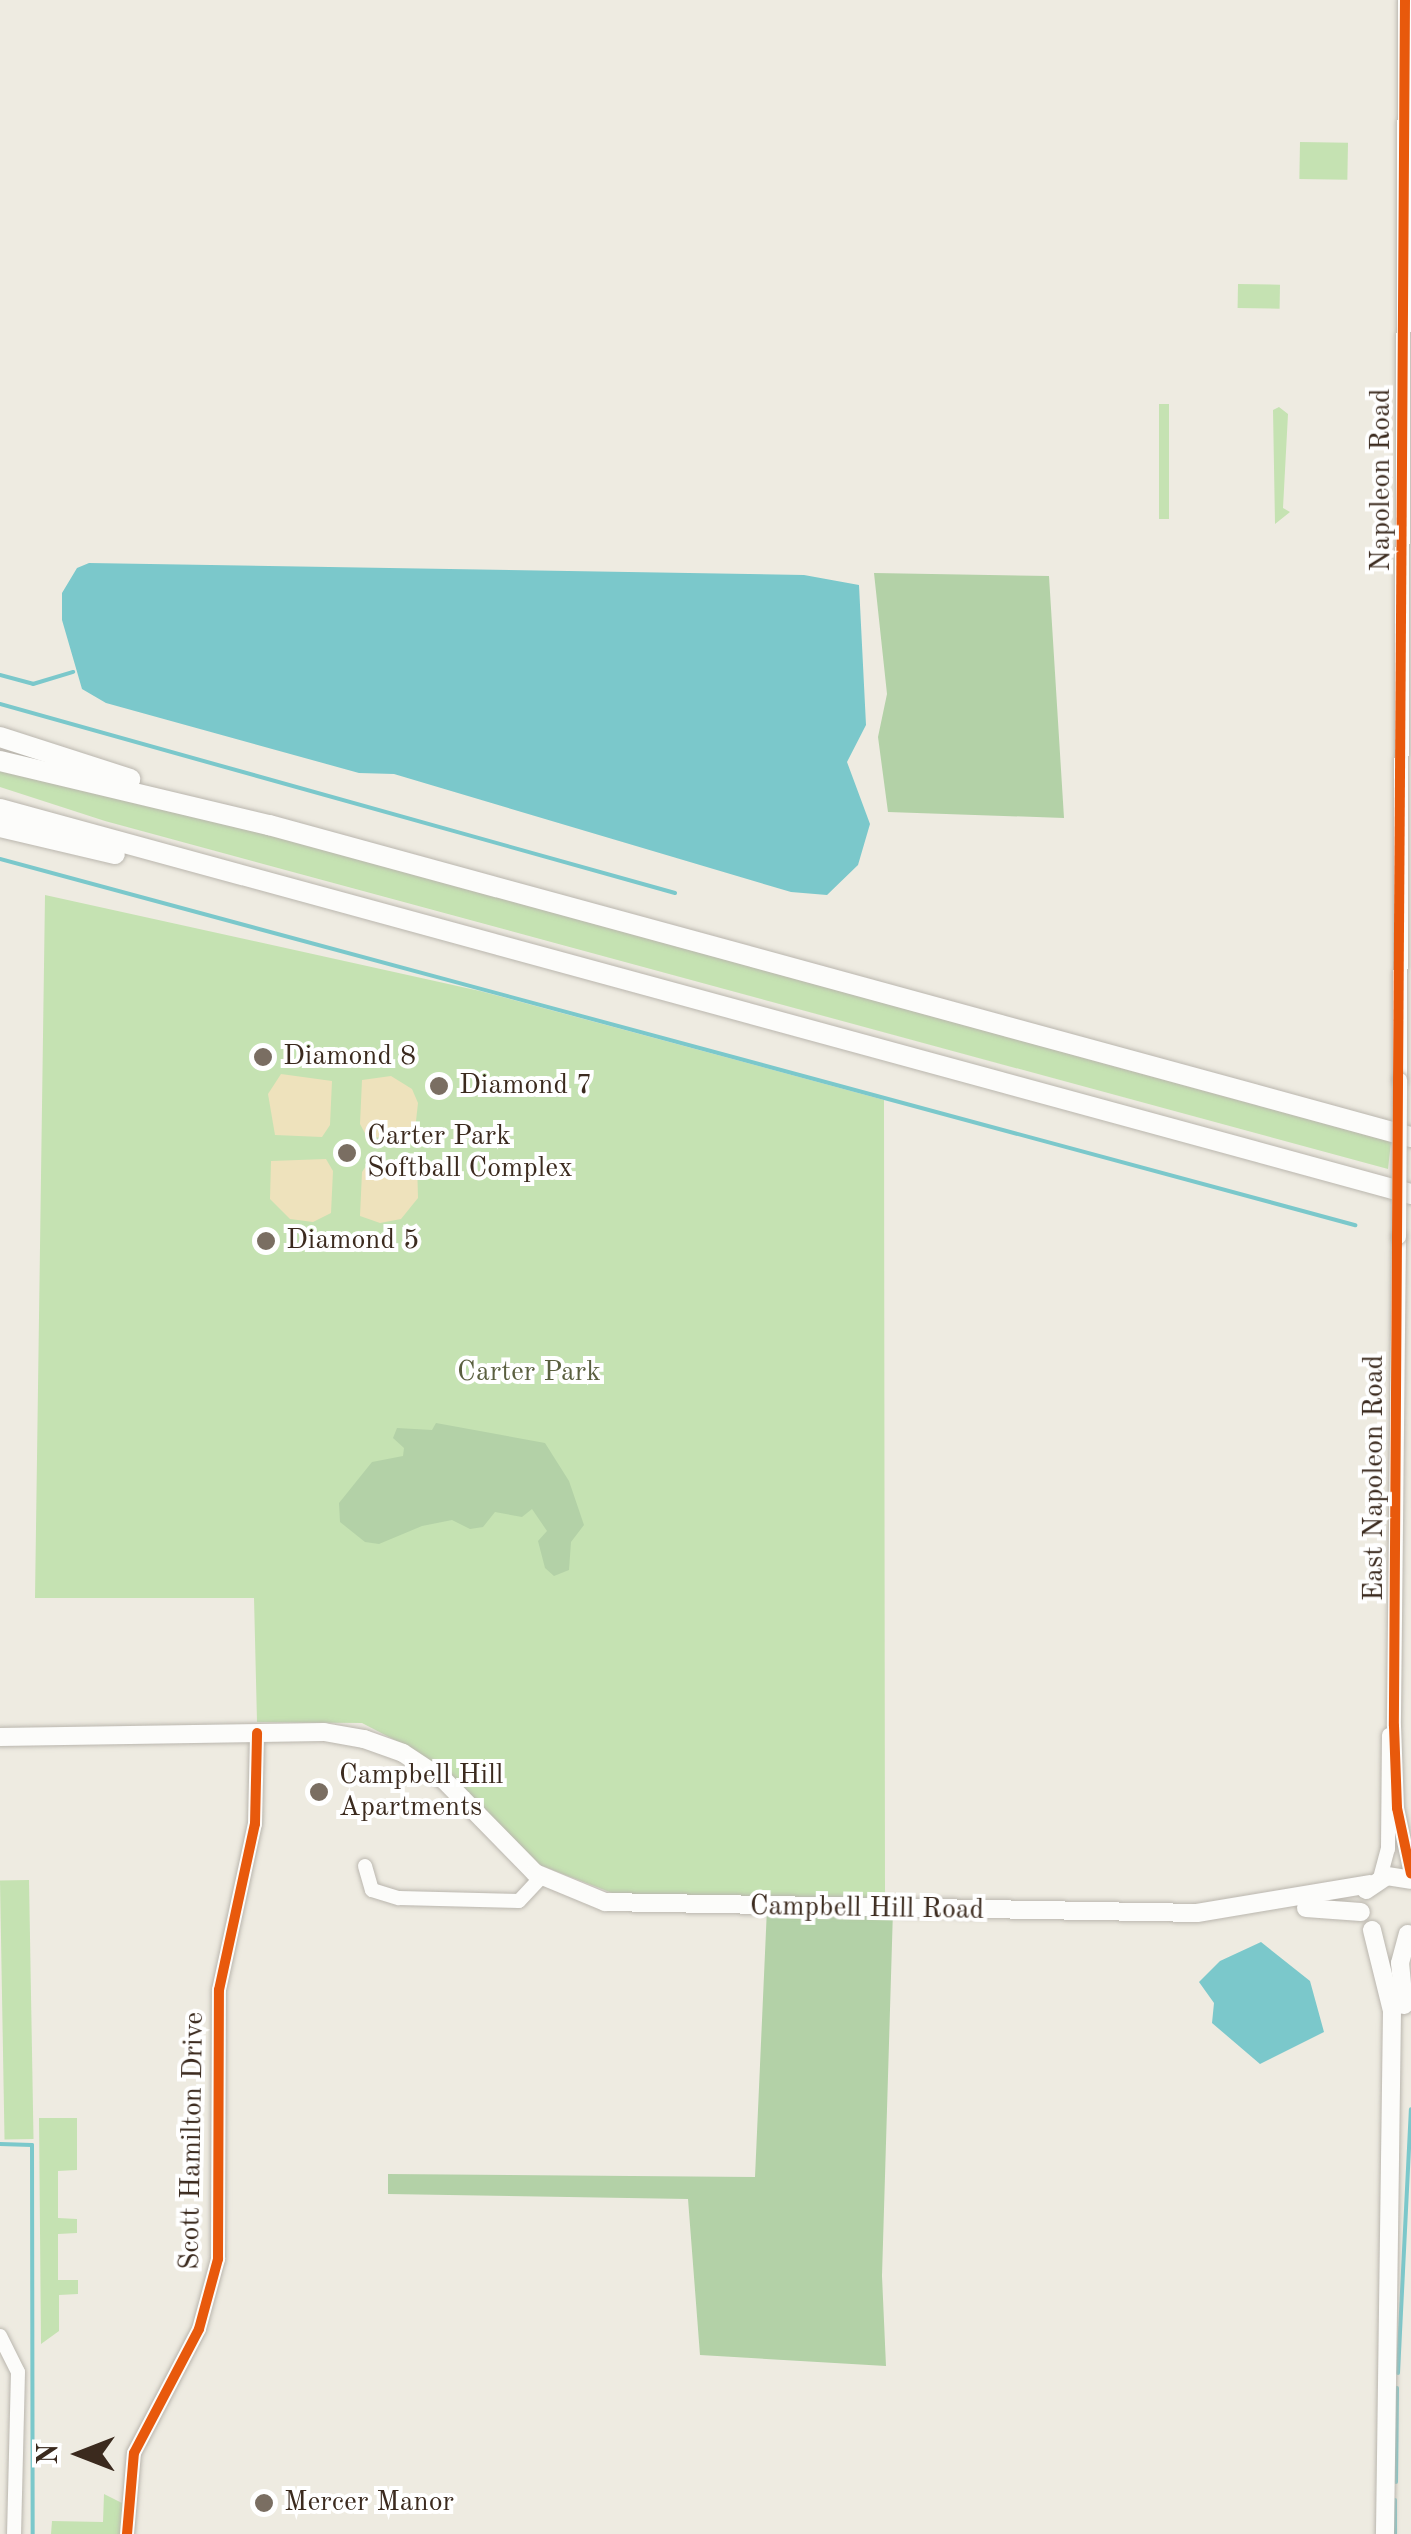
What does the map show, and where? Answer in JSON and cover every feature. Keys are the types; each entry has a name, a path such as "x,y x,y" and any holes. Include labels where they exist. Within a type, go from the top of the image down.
{"highway":[{"path":"0,738 270,825"},
{"path":"0,761 270,825 1411,1137"},
{"path":"0,809 1411,1194"},
{"path":"0,827 251,878"}],"main road":[{"name":"Campbell Hill Road","path":"0,1737 324,1732 402,1752 444,1780 512,1855 542,1877 580,1896 630,1904 1197,1914 1216,1918 1327,1906 1361,1912"},
{"name":"Campbell Hill Road","path":"1197,1914 1411,1877"},
{"path":"1375,1881 1361,1912 1372,1930 1390,1989 1393,2068 1386,2534"},
{"path":"1372,1930 1389,1937 1410,1933 1400,1963 1403,2036 1393,2068"}],"street":[{"name":"Napoleon Road","path":"1400,1080 1405,0"},
{"name":"East Napoleon Road","path":"1400,1080 1394,1726 1397,1808 1411,1877"},
{"name":"East Napoleon Road","path":"1375,1881 1388,1849 1385,1776 1394,1726"},
{"name":"Scott Hamilton Drive","path":"128,2534 134,2452 199,2329 218,2259 219,1990 255,1824 257,1734"},
{"path":"365,1866 372,1890 399,1898 519,1900 542,1877"},
{"path":"0,2336 18,2372 14,2534"}],"green space":[{"path":"1300,142 1348,143 1347,180 1299,179"},
{"path":"1238,284 1280,285 1280,309 1238,308"},
{"path":"1159,404 1169,404 1169,519 1159,519"},
{"path":"1279,407 1288,414 1283,508 1290,512 1275,524 1273,410"},
{"path":"874,573 1049,576 1064,818 888,812 878,737 887,694"},
{"path":"0,761 1391,1142 1388,1169 105,821 0,787"},
{"name":"Carter Park","path":"45,895 480,991 884,1100 885,1902 620,1896 532,1862 453,1781 418,1752 362,1723 257,1722 254,1598 35,1598"},
{"path":"436,1423 545,1443 569,1481 584,1525 571,1542 569,1570 554,1576 545,1568 538,1541 547,1531 532,1509 522,1517 495,1512 483,1527 470,1529 452,1520 422,1526 379,1544 365,1542 340,1522 339,1503 372,1462 403,1456 404,1448 393,1438 397,1428 432,1430"},
{"path":"29,1880 34,2139 5,2139 0,1881"},
{"path":"767,1908 893,1910 882,2276 886,2366 700,2355 688,2199 388,2194 388,2174 755,2177"},
{"path":"39,2118 77,2118 77,2170 58,2171 58,2218 77,2219 77,2233 58,2234 58,2280 78,2280 78,2294 59,2295 59,2331 41,2344"},
{"path":"104,2494 122,2503 121,2534 51,2534 52,2521 103,2522"}],"sand":[{"path":"281,1074 332,1081 330,1125 322,1137 275,1135 268,1094"},
{"path":"391,1076 412,1089 418,1103 414,1139 367,1137 360,1124 362,1080"},
{"path":"326,1159 333,1171 331,1213 313,1222 290,1219 270,1199 271,1161"},
{"path":"370,1160 417,1162 418,1198 401,1219 380,1223 360,1216 362,1172"}],"water":[{"path":"89,563 804,575 859,585 866,725 847,762 870,824 858,865 827,895 791,892 394,774 359,773 106,703 82,689 62,620 62,593 77,568"},
{"path":"1261,1942 1310,1981 1324,2032 1260,2064 1212,2023 1214,2003 1199,1982 1220,1961"}],"waterway":[{"path":"0,675 33,684 73,672"},
{"path":"0,704 675,893"},
{"path":"0,859 1355,1225"},
{"path":"1398,2373 1411,2109"},
{"path":"0,2144 32,2145 33,2534"},
{"path":"1396,2482 1397,2388"},
{"path":"1395,2500 1395,2534"}],"cycle path":[{"path":"1405,0 1394,1726 1397,1808 1411,1874"},
{"path":"127,2534 134,2453 199,2329 218,2259 219,1990 255,1824 257,1733"}],"place":[{"name":"Diamond 8","path":"263,1057"},
{"name":"Diamond 7","path":"439,1086"},
{"name":"Carter Park Softball Complex","path":"347,1153"},
{"name":"Diamond 5","path":"266,1241"},
{"name":"Campbell Hill Apartments","path":"319,1792"},
{"name":"Mercer Manor","path":"264,2503"}]}
